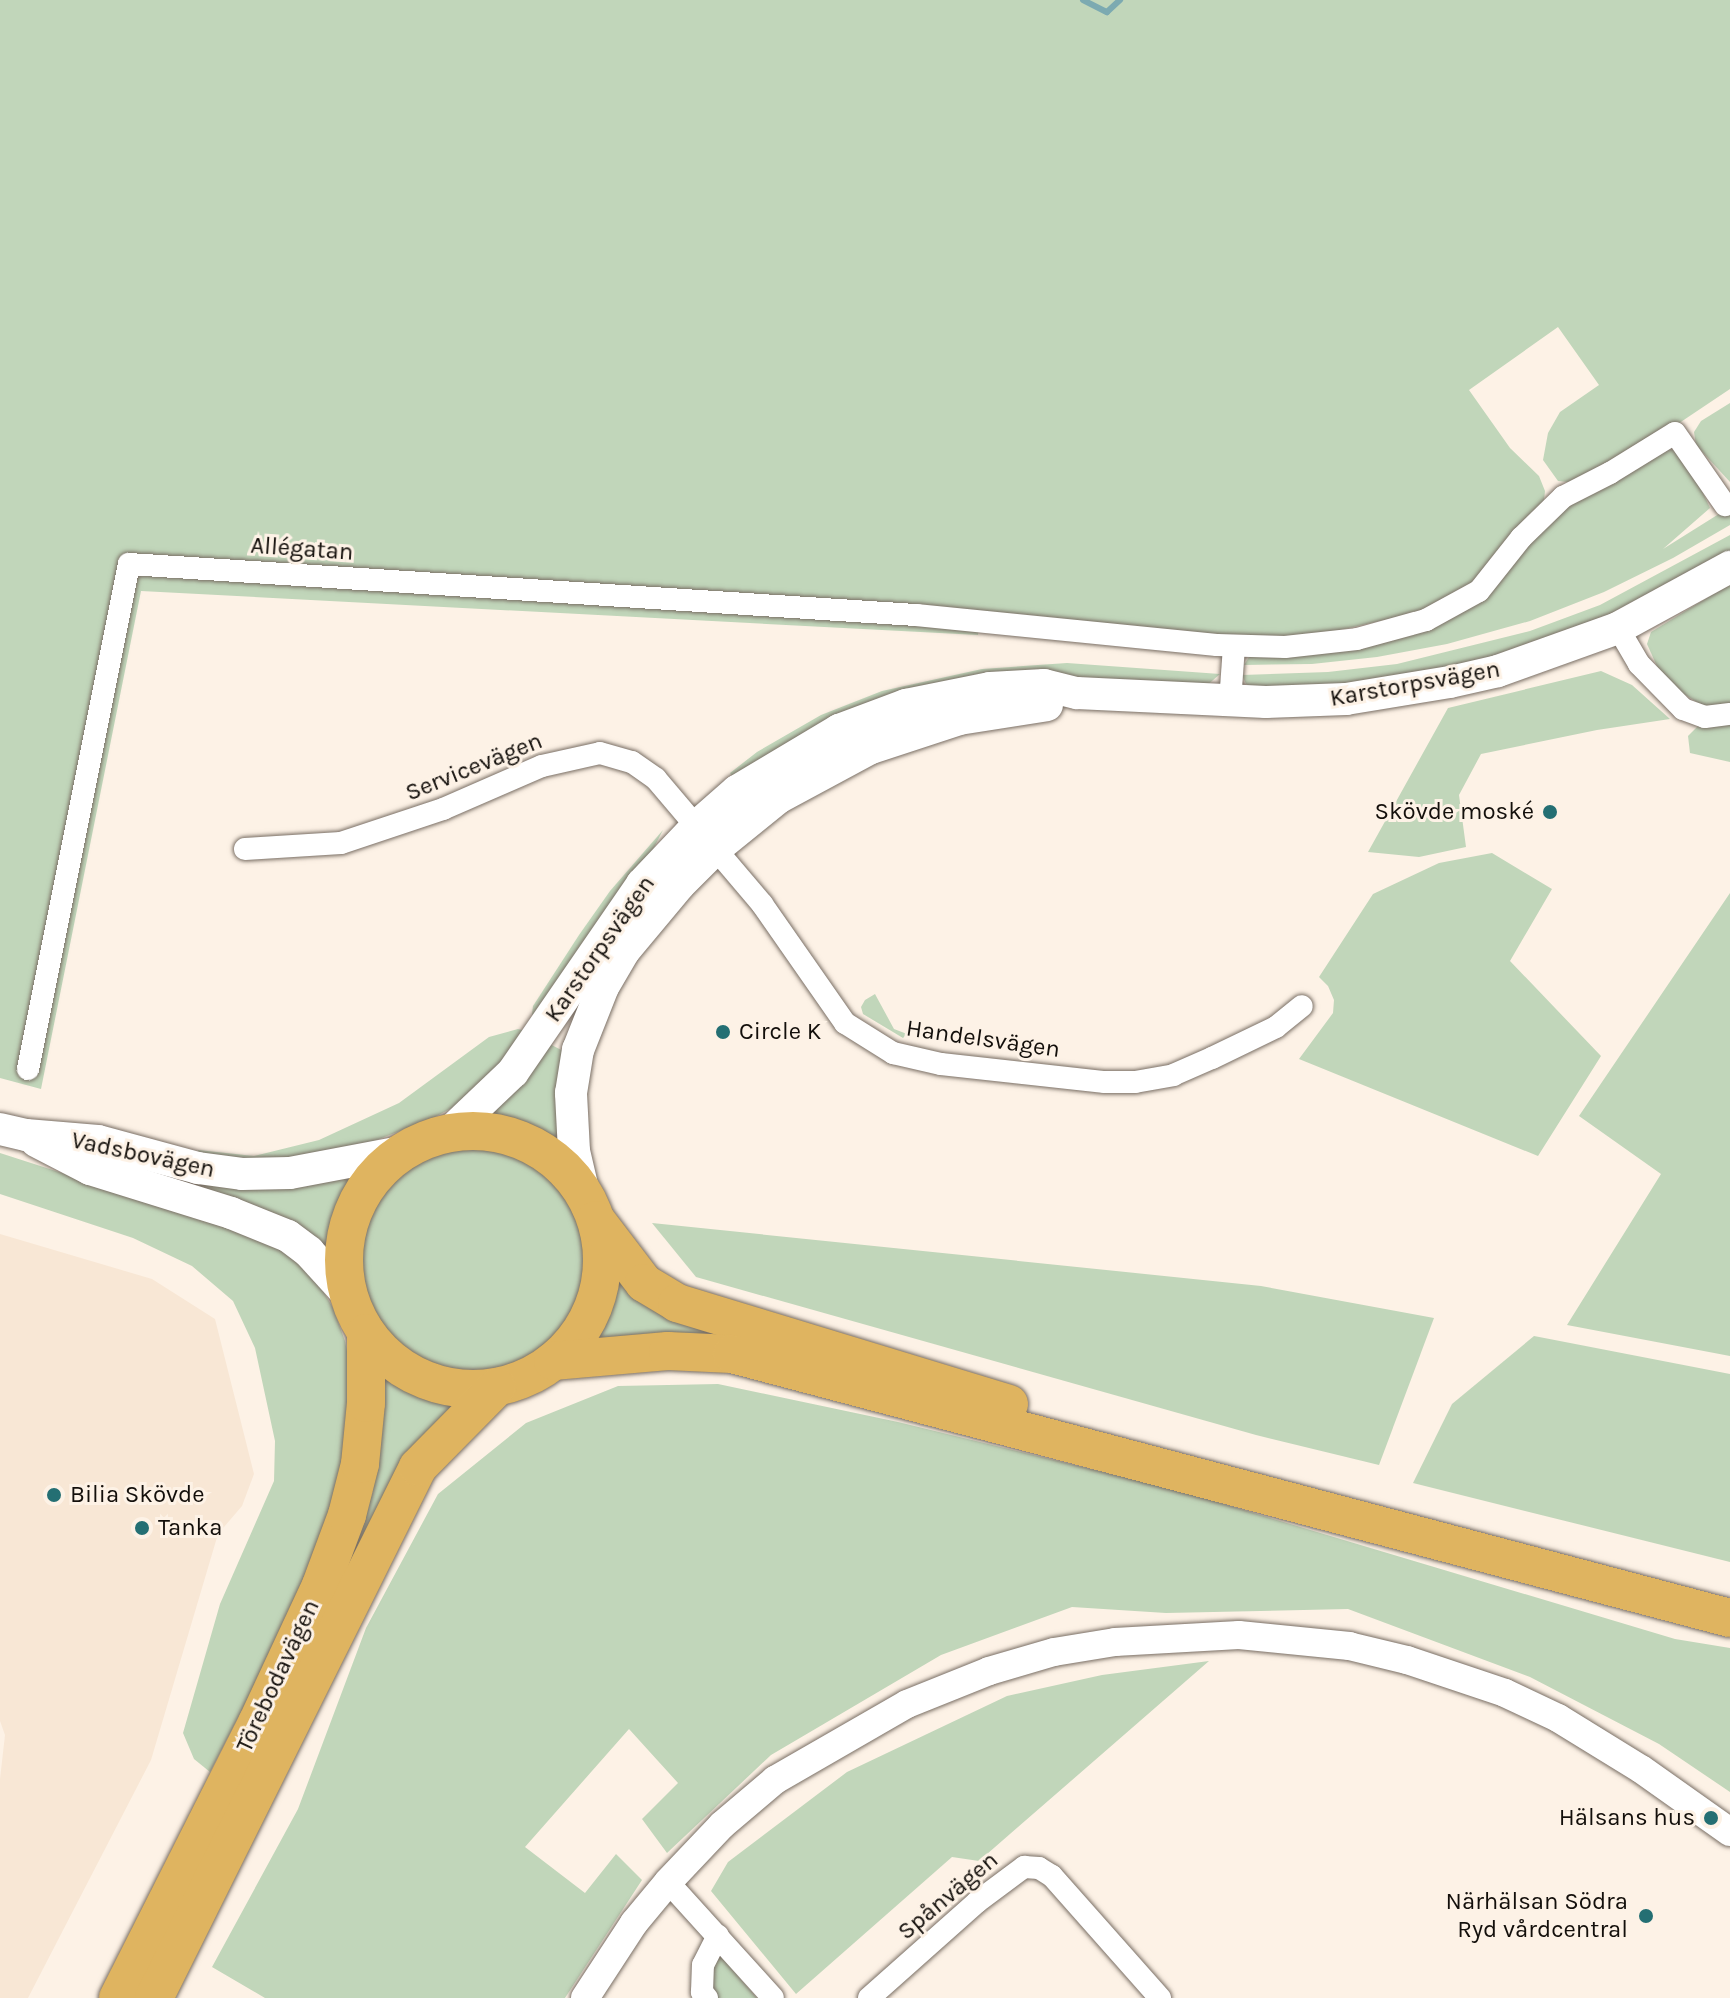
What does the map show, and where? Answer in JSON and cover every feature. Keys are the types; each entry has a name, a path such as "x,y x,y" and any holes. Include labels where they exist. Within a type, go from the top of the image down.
{"highway":[{"path":"590,1207 602,1264 596,1297 583,1327 553,1361 527,1377 497,1387 460,1388 423,1379 391,1360 366,1333 349,1296 344,1255 351,1215 366,1186 401,1152 449,1133 488,1131 526,1142 559,1163 644,1283 677,1303 1091,1429 1730,1598"},
{"name":"Törebodavägen","path":"118,1998 257,1723 336,1543 360,1464 366,1403 366,1333"},
{"path":"553,1361 668,1351 732,1354 1730,1618"},
{"name":"Törebodavägen","path":"154,1998 418,1467 497,1387"}],"main road":[{"name":"Karstorpsvägen","path":"590,1207 574,1151 571,1093 578,1050 589,1017 624,951 737,791 789,758 839,730 895,709 990,688 1044,685 1077,693 1230,702 1346,699 1450,682 1498,671 1618,628 1730,567"},
{"name":"Karstorpsvägen","path":"449,1133 513,1072 642,884 706,837"},
{"name":"Vadsbovägen","path":"13,1132 98,1141 198,1168 242,1174 290,1173 401,1152"},
{"name":"Vadsbovägen","path":"13,1132 90,1169 231,1213 288,1236 309,1252 349,1296"}],"street":[{"path":"1230,702 1234,646 1285,647 1357,639 1426,620 1479,591 1521,538 1563,497 1675,433 1725,505"},
{"name":"Allégatan","path":"28,1069 129,564 916,615 1234,646"},
{"path":"1618,628 1639,664 1683,709 1705,717 1730,714"},
{"name":"Servicevägen","path":"245,849 341,843 430,814 542,766 600,753 619,756 646,769 706,837"},
{"name":"Handelsvägen","path":"706,837 762,904 845,1023 893,1053 941,1064 1135,1082 1173,1075 1226,1052 1276,1027 1302,1006"},
{"path":"585,1998 634,1923 668,1882 722,1825 775,1780 907,1704 989,1671 1054,1652 1176,1636 1293,1638 1349,1646 1505,1693 1582,1732 1730,1832"},
{"name":"Spånvägen","path":"869,1998 1000,1883 1024,1867 1039,1868 1052,1876 1160,1998"},
{"path":"668,1882 773,1998"},
{"path":"707,1998 702,1992 703,1965 718,1936"}],"shaded area":[{"path":"0,1234 152,1279 215,1319 254,1474 242,1506 218,1534 151,1760 28,1998 0,1998 0,1779 5,1735 0,1721"}],"green space":[{"path":"0,0 1730,0 1730,389 1618,464 1577,483 1558,481 1543,460 1548,433 1560,412 1599,385 1558,327 1469,390 1510,448 1539,476 1545,491 1544,500 1478,583 1433,609 1309,637 1242,636 980,617 978,635 141,591 41,1089 0,1078"},
{"path":"1730,403 1730,482 1696,445 1694,432 1701,421"},
{"path":"1663,447 1685,454 1710,508 1663,549 1730,507 1730,525 1673,558 1604,592 1530,621 1447,644 1377,657 1312,664 1244,665 1249,657 1422,626 1557,508"},
{"path":"1730,535 1730,551 1664,590 1585,627 1520,649 1441,670 1372,682 1256,689 1246,684 1242,675 1328,672 1397,664 1530,631 1600,605"},
{"path":"1730,584 1730,704 1708,709 1679,691 1660,673 1647,644 1651,632"},
{"path":"1067,663 1220,674 1205,687 1079,677 734,780 730,773 757,752 821,715 882,691 982,669"},
{"path":"1601,671 1632,685 1670,719 1597,730 1481,754 1459,795 1466,847 1419,857 1368,852 1448,708"},
{"path":"1730,724 1730,762 1690,753 1688,736 1699,725"},
{"path":"663,830 648,859 537,1020 532,1014 533,1006 579,935 610,891"},
{"path":"1492,853 1552,889 1510,961 1601,1056 1538,1156 1299,1059 1333,1013 1334,1000 1328,986 1319,977 1373,894 1439,863"},
{"path":"1730,893 1730,1356 1567,1325 1661,1174 1579,1116"},
{"path":"875,994 894,1029 907,1034 903,1038 863,1014 861,1007 865,1000"},
{"path":"518,1029 529,1032 469,1099 431,1119 361,1146 282,1163 197,1156 198,1150 254,1156 319,1140 399,1103 489,1037"},
{"path":"544,1041 569,1054 561,1154 527,1134 481,1124"},
{"path":"474,1143 497,1145 519,1152 540,1163 557,1178 572,1195 583,1216 590,1238 590,1284 583,1306 572,1327 557,1344 540,1359 519,1370 497,1377 474,1379 451,1377 429,1370 408,1359 391,1344 376,1327 365,1306 358,1284 356,1261 358,1238 365,1216 376,1195 391,1178 408,1163 429,1152 451,1145"},
{"path":"95,1151 371,1172 348,1211 338,1252 332,1256"},
{"path":"0,1153 264,1238 284,1249 319,1284 333,1308 345,1341 351,1372 353,1435 326,1524 275,1646 210,1772 194,1759 183,1733 220,1604 274,1481 275,1441 255,1348 233,1301 192,1266 133,1238 0,1194"},
{"path":"652,1223 1261,1286 1434,1318 1379,1465 1256,1435 696,1277"},
{"path":"618,1271 791,1352 579,1349 600,1314 610,1272"},
{"path":"1534,1336 1730,1374 1730,1562 1413,1483 1452,1404"},
{"path":"384,1362 420,1385 462,1396 356,1562 348,1559 373,1492 370,1491"},
{"path":"718,1384 898,1422 1180,1491 1675,1639 1730,1648 1730,1792 1659,1744 1530,1677 1348,1609 1166,1613 1072,1607 941,1655 771,1755 667,1853 642,1819 678,1783 629,1729 525,1847 585,1893 616,1854 642,1880 565,1998 265,1998 212,1967 298,1809 366,1628 438,1494 526,1423 618,1386"},
{"path":"1209,1661 979,1861 952,1857 796,1994 711,1891 728,1862 847,1772 1007,1696 1102,1675"},
{"path":"717,1952 757,1998 718,1998 710,1989 711,1960"}],"waterway":[{"path":"1083,0 1107,12 1120,0"}],"place":[{"name":"Skövde moské","path":"1550,812"},
{"name":"Circle K","path":"723,1032"},
{"name":"Bilia Skövde","path":"54,1495"},
{"name":"Tanka","path":"142,1528"},
{"name":"Hälsans hus","path":"1711,1818"},
{"name":"Närhälsan Södra Ryd vårdcentral","path":"1646,1916"}]}
